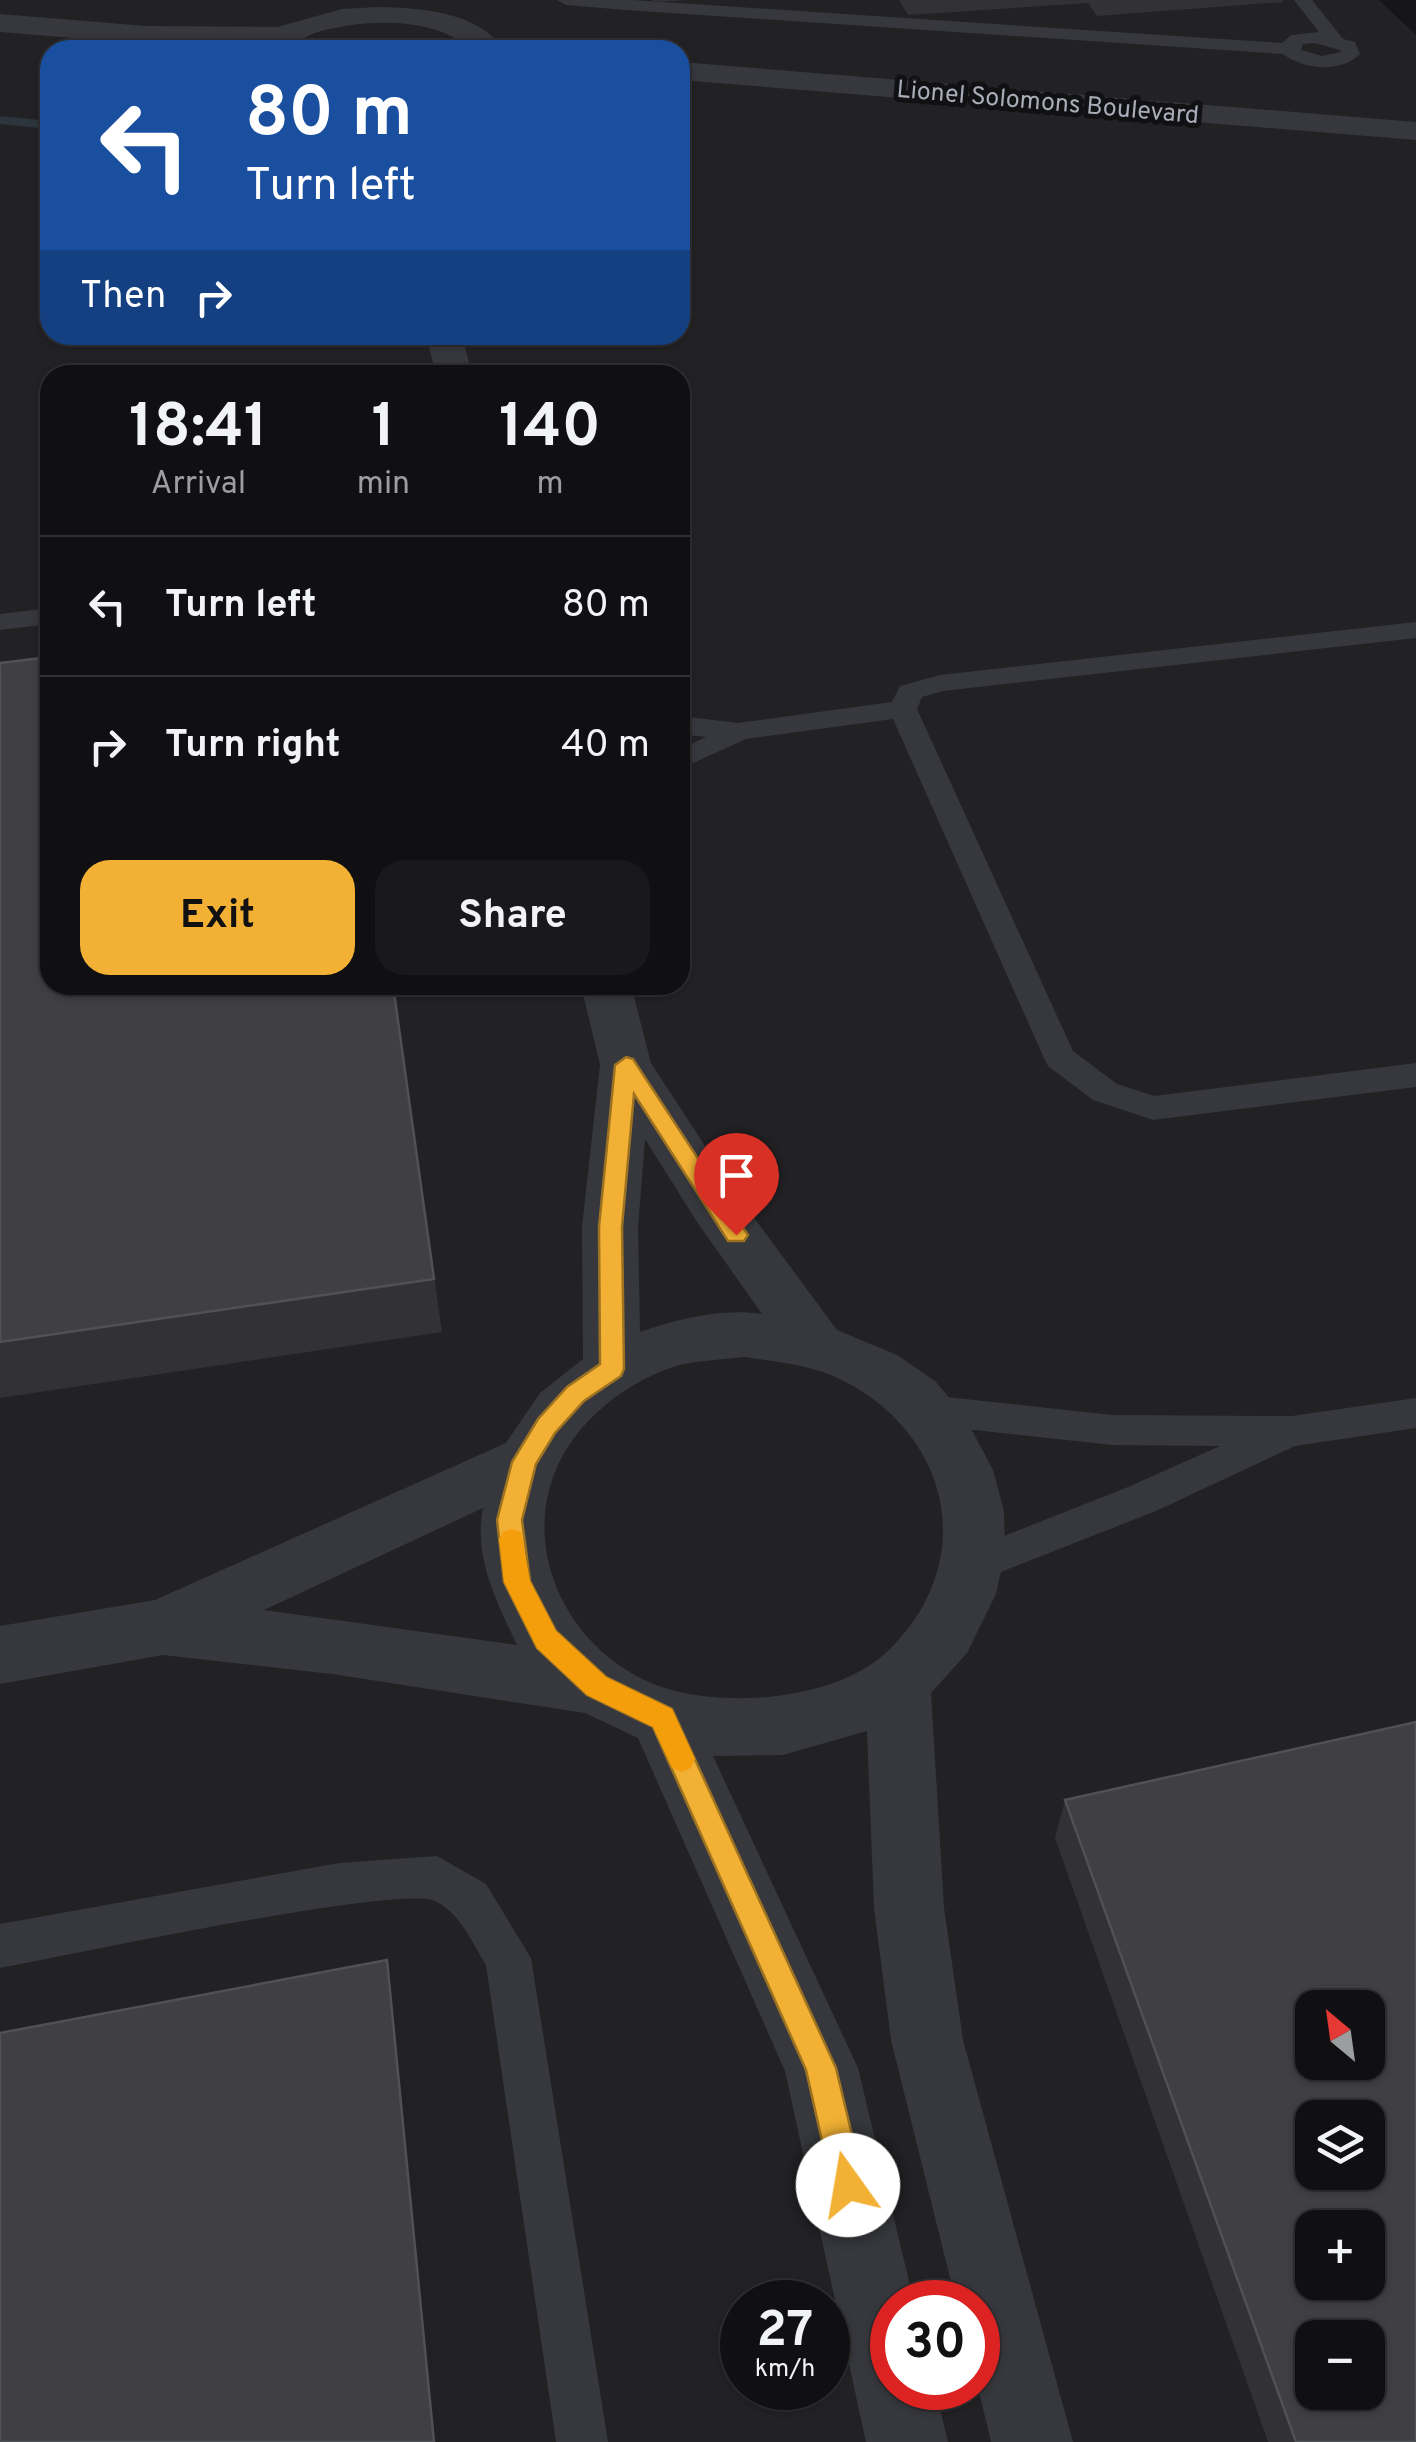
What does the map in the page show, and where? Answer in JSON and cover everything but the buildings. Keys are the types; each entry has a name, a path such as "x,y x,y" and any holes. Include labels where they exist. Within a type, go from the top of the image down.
{"street":[{"path":"277,40 323,12 368,15 424,10 483,40"},
{"path":"0,23 232,40"},
{"path":"0,45 40,50"},
{"name":"Lionel Solomons Boulevard","path":"690,73 1416,131"},
{"name":"Lionel Solomons Boulevard","path":"1081,134 1416,158"},
{"path":"608,995 626,1065 716,1208 816,1345"},
{"path":"612,1369 610,1227 626,1065"},
{"path":"746,1334 816,1345 877,1371 928,1410 970,1483 975,1566 961,1610 936,1649 898,1683 827,1718 745,1731 662,1718 597,1686 547,1640 518,1582 510,1520 524,1462 546,1426 576,1394 612,1369 676,1343 746,1334"},
{"path":"0,1655 162,1627 524,1462"},
{"path":"162,1627 332,1646 597,1686"},
{"path":"898,1683 908,1908 927,2040 1032,2442"},
{"path":"662,1718 821,2068 870,2282"},
{"path":"899,2410 907,2442"}],"lane":[{"path":"566,0 1290,49 1298,39 1334,40 1303,0"},
{"path":"0,622 40,617"},
{"path":"1411,1085 1153,1108 1105,1092 1060,1058 903,709 910,692 940,683 1416,630"},
{"path":"690,726 738,732 903,709"},
{"path":"690,755 738,732"},
{"path":"928,1410 1112,1430 1292,1431 1416,1413"},
{"path":"975,1566 1142,1499 1292,1431"},
{"path":"0,1946 339,1884 438,1877 470,1898 508,1958 582,2442"}],"shaded area":[{"path":"0,0 1379,0 1416,35 1416,2442 0,2442"}],"waterway":[{"path":"0,120 40,124"}],"slow traffic":[{"path":"512,1539 518,1582 547,1640 597,1686 662,1718 682,1759"}],"route":[{"path":"736,1235 626,1065 610,1227 612,1369 576,1394 546,1426 524,1462 510,1520 518,1582 547,1640 597,1686 662,1718 821,2068 848,2185"}]}
